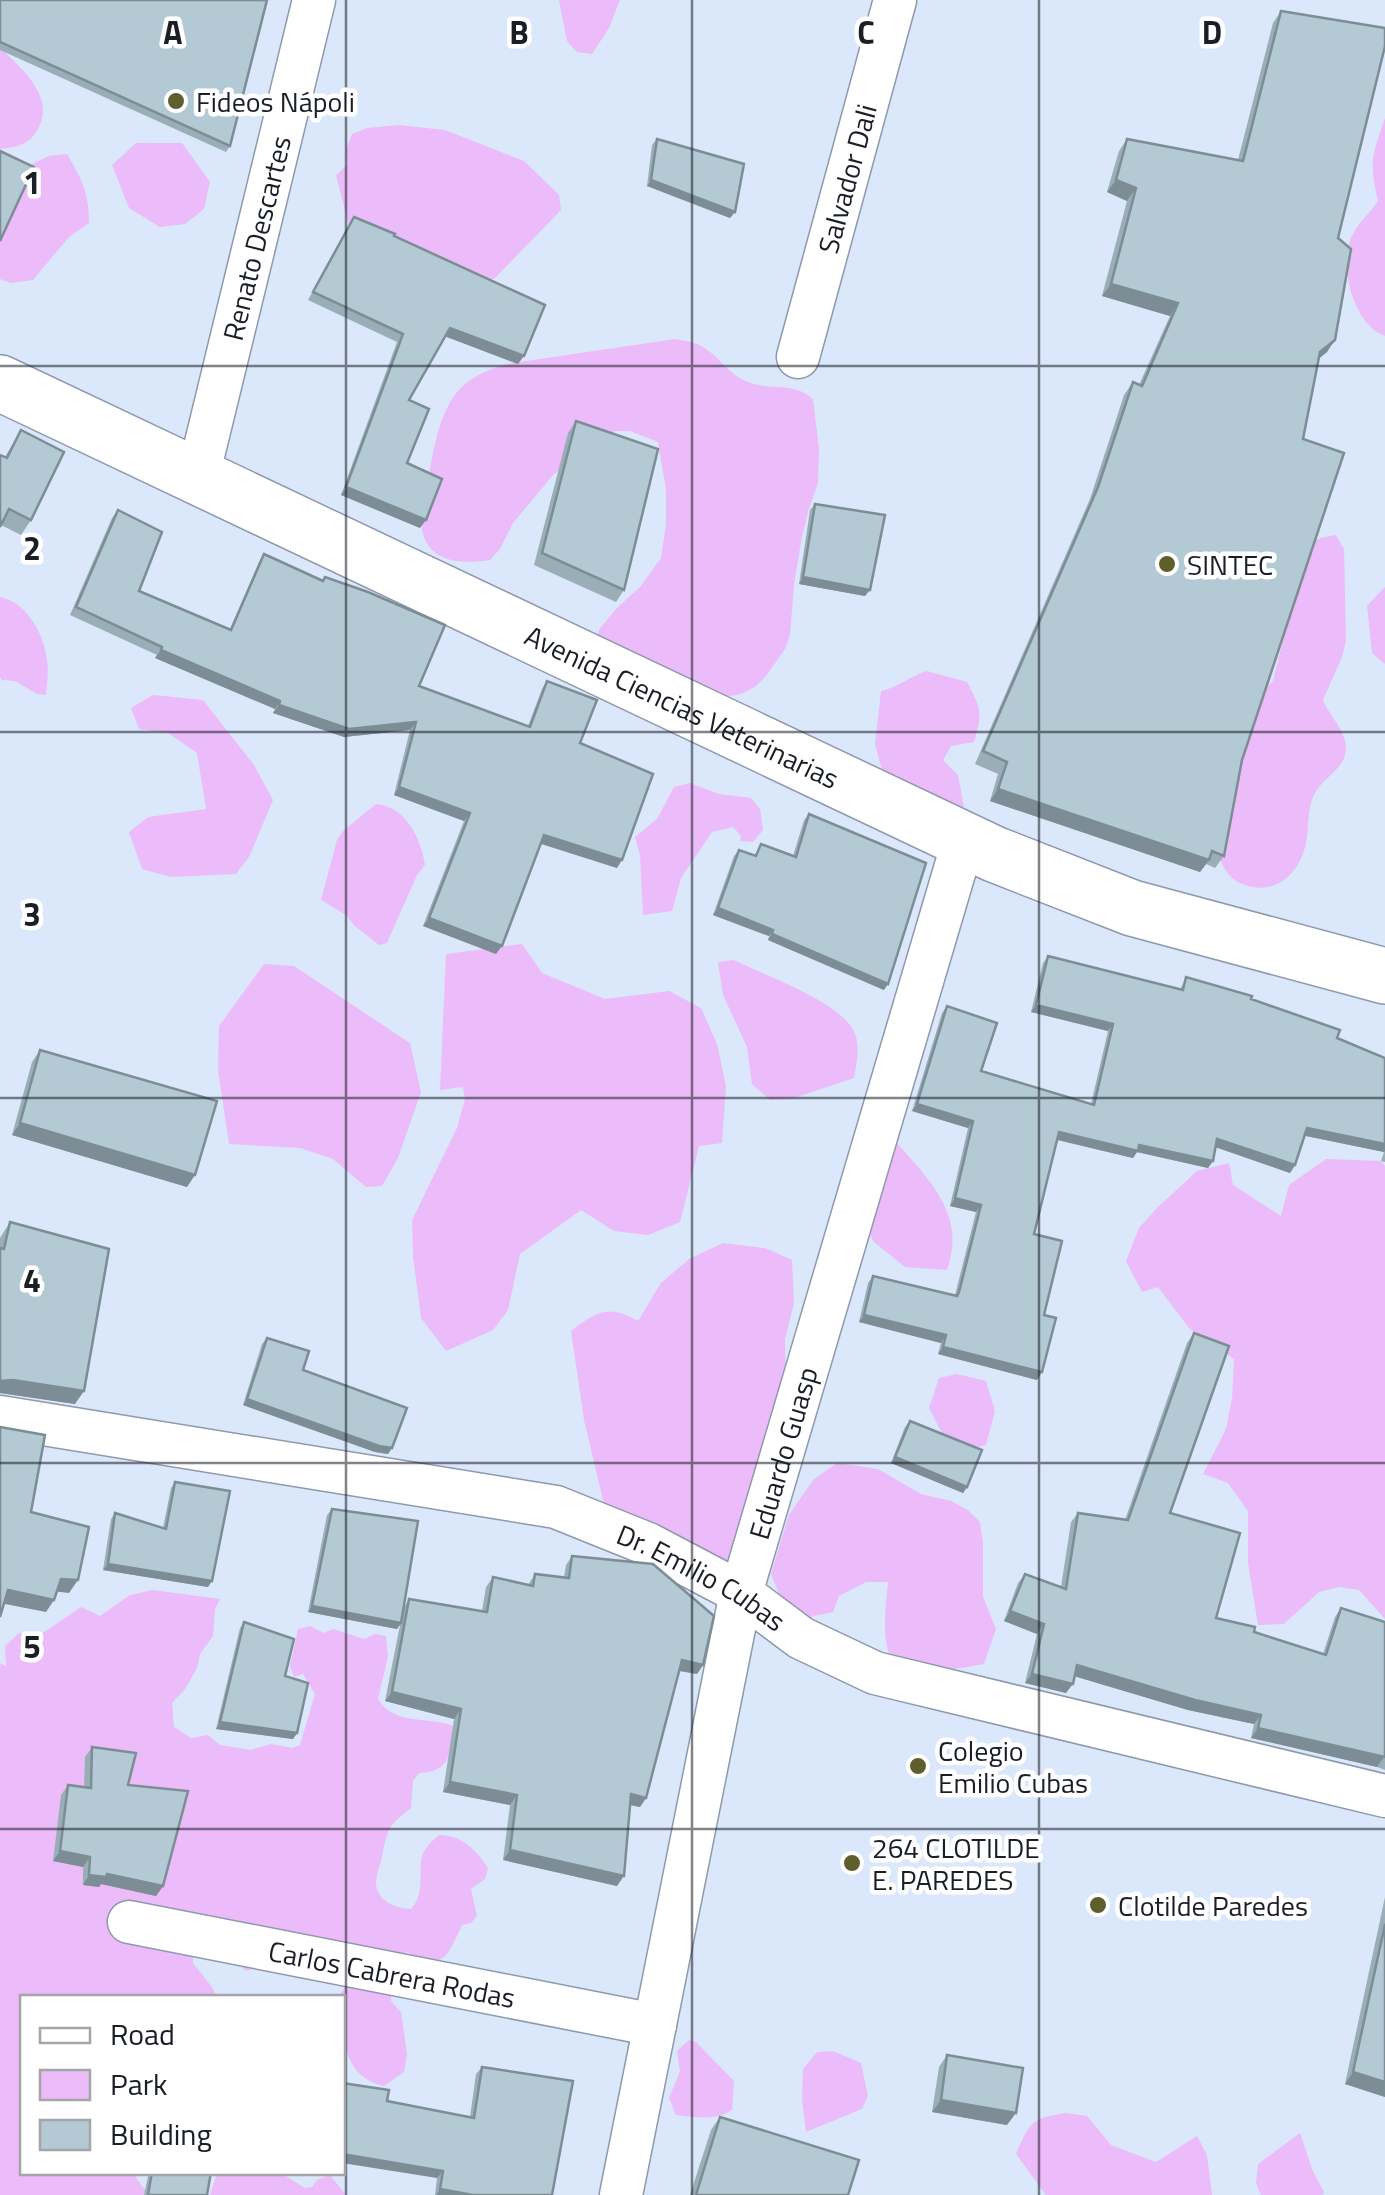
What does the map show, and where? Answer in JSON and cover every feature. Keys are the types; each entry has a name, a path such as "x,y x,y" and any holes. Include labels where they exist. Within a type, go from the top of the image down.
{"main road":[{"name":"Avenida Ciencias Veterinarias","path":"0,383 994,854 1132,908 1385,976"}],"street":[{"name":"Renato Descartes","path":"198,476 314,0"},
{"name":"Salvador Dali","path":"798,357 895,0"},
{"name":"Eduardo Guasp","path":"621,2195 741,1592 964,839"},
{"name":"Dr. Emilio Cubas","path":"0,1417 556,1506 648,1544 741,1592 801,1638 876,1673 1385,1796"},
{"name":"Carlos Cabrera Rodas","path":"129,1922 656,2025"}],"green space":[{"path":"559,0 620,0 609,28 592,54 577,52 567,41"},
{"path":"0,48 33,83 43,105 43,116 27,141 0,149"},
{"path":"1385,118 1385,336 1373,329 1356,305 1347,259 1354,232 1378,201 1373,159"},
{"path":"399,125 445,130 524,161 559,195 561,210 496,277 483,285 355,250 336,175 347,165 346,149 352,134 367,128"},
{"path":"136,143 182,143 210,182 204,209 185,224 160,227 129,208 112,165"},
{"path":"67,154 84,187 89,223 69,237 33,280 11,283 0,279 0,169 13,173 49,156"},
{"path":"675,339 703,347 744,380 798,390 813,399 819,449 818,483 801,542 785,649 755,687 741,694 703,701 594,644 600,628 640,587 661,558 666,490 658,442 630,431 615,431 602,439 554,474 513,523 490,560 455,561 435,553 423,535 421,521 440,426 457,392 470,380 507,364"},
{"path":"1336,535 1344,549 1346,641 1323,700 1343,735 1345,756 1313,797 1306,843 1298,864 1285,879 1256,888 1234,879 1218,851 1251,702 1273,681 1307,543"},
{"path":"1385,587 1385,664 1372,653 1367,606"},
{"path":"0,597 26,613 38,631 48,665 46,695 0,677"},
{"path":"927,671 967,682 978,705 974,742 951,746 943,760 958,775 964,807 941,804 883,773 875,744 881,691"},
{"path":"153,695 203,700 254,765 273,800 249,857 236,874 171,877 142,869 129,832 148,817 206,809 197,753 168,733 139,729 131,708"},
{"path":"690,783 719,794 751,798 760,809 763,830 753,842 740,841 741,836 733,827 712,832 681,878 672,911 643,915 640,855 635,837 657,819 674,787"},
{"path":"376,804 404,817 420,845 425,865 387,943 379,945 346,915 321,900 337,840"},
{"path":"522,944 542,973 605,999 669,991 701,1008 717,1044 726,1086 722,1143 699,1146 680,1222 648,1235 614,1231 581,1210 520,1254 508,1310 493,1330 446,1351 421,1318 412,1220 457,1128 465,1099 463,1087 440,1090 446,954"},
{"path":"734,960 813,997 840,1015 856,1037 854,1078 791,1099 770,1100 752,1084 747,1047 723,995 718,962"},
{"path":"264,964 294,966 410,1043 421,1092 398,1158 382,1186 366,1187 333,1159 300,1148 229,1144 218,1070 219,1026"},
{"path":"887,1132 927,1178 947,1211 952,1249 947,1270 905,1267 874,1242 855,1207"},
{"path":"1326,1159 1381,1161 1385,1166 1385,1619 1359,1590 1339,1587 1319,1592 1284,1624 1258,1625 1248,1563 1248,1511 1228,1483 1203,1474 1226,1429 1234,1359 1189,1328 1158,1287 1142,1292 1126,1261 1139,1228 1197,1171 1229,1163 1233,1185 1281,1216 1289,1185"},
{"path":"723,1243 765,1248 792,1260 794,1303 785,1339 786,1412 737,1568 673,1571 629,1562 612,1538 584,1420 571,1331 603,1312 619,1313 638,1321 661,1283 689,1259"},
{"path":"957,1374 986,1381 995,1411 986,1445 961,1451 945,1439 929,1408 939,1378"},
{"path":"837,1463 878,1469 921,1494 951,1501 980,1522 983,1597 996,1629 984,1664 901,1678 886,1643 888,1582 866,1582 839,1596 833,1612 805,1618 786,1611 771,1574 789,1515 813,1480"},
{"path":"153,1590 220,1599 215,1609 213,1636 200,1654 185,1689 172,1703 174,1727 191,1738 208,1735 220,1745 251,1750 271,1744 292,1748 300,1745 315,1694 303,1674 294,1677 290,1666 298,1629 310,1626 324,1633 333,1629 364,1639 375,1634 386,1636 388,1656 378,1699 402,1717 453,1726 444,1764 419,1773 413,1781 411,1808 390,1829 377,1875 379,1893 387,1902 411,1909 419,1893 423,1854 439,1835 461,1841 488,1868 485,1879 471,1889 477,1916 462,1925 447,1953 436,1961 428,1961 407,1952 400,1964 391,2001 401,2012 407,2054 404,2072 384,2086 359,2073 347,2051 345,1995 340,1995 351,1975 264,1965 246,1971 193,1929 193,1963 216,1995 20,1995 20,2175 137,2175 146,2191 159,2195 0,2195 0,1663 6,1666 5,1646 19,1633 40,1635 81,1607 100,1616 130,1595"},
{"path":"689,2040 696,2042 734,2081 732,2110 712,2117 676,2115 669,2098 680,2071 677,2051"},
{"path":"833,2051 861,2063 868,2096 862,2109 806,2132 803,2069 817,2052"},
{"path":"1066,2113 1087,2116 1111,2145 1156,2162 1197,2136 1207,2155 1212,2195 1046,2195 1016,2154 1033,2123"},
{"path":"1300,2133 1324,2192 1261,2195 1256,2183 1258,2164"},
{"path":"216,2175 284,2175 305,2188 330,2175 346,2195 210,2195"}],"building":[{"name":"Fideos Nápoli","path":"0,0 267,0 230,146 0,42"},
{"name":"SINTEC","path":"1281,11 1385,28 1385,46 1338,238 1351,249 1335,340 1320,352 1303,439 1344,453 1242,760 1224,856 1212,851 1209,860 998,789 1007,762 983,751 1098,487 1133,382 1142,386 1178,303 1111,284 1136,188 1116,180 1127,139 1243,161"},
{"path":"657,139 744,164 735,212 651,180"},
{"path":"0,151 34,167 0,241"},
{"path":"354,217 545,305 524,356 450,328 409,400 429,409 407,463 442,479 426,520 346,487 403,334 313,292"},
{"path":"576,421 658,449 624,590 542,553"},
{"path":"21,430 64,452 31,520 9,509 0,527 0,455 7,458"},
{"path":"815,504 885,515 870,590 803,577"},
{"path":"118,510 162,532 139,591 231,630 264,554 323,581 325,577 368,592 445,625 419,686 530,727 547,681 597,700 580,743 653,774 622,860 544,835 502,946 429,918 470,813 399,787 416,722 349,729 279,705 280,701 161,650 162,647 76,607"},
{"path":"809,814 926,863 888,984 718,908 739,850 756,856 761,844 796,857"},
{"path":"1048,956 1183,990 1186,977 1252,996 1251,999 1340,1030 1337,1038 1385,1058 1385,1144 1307,1128 1295,1165 1217,1139 1213,1161 1139,1145 1138,1151 1059,1132 1034,1234 1062,1241 1044,1315 1056,1318 1042,1372 943,1347 946,1335 864,1315 873,1276 957,1296 959,1292 981,1205 955,1198 973,1121 917,1104 947,1006 997,1023 981,1071 1094,1105 1113,1024 1036,1005"},
{"path":"40,1050 217,1101 195,1175 20,1123"},
{"path":"10,1222 109,1249 84,1391 0,1381 0,1248 4,1249"},
{"path":"1194,1333 1229,1346 1170,1513 1240,1533 1216,1618 1255,1627 1254,1632 1326,1655 1341,1608 1385,1622 1385,1757 1258,1728 1261,1715 1077,1665 1073,1684 1032,1674 1044,1624 1010,1611 1025,1574 1066,1589 1078,1513 1128,1520"},
{"path":"267,1338 309,1351 303,1370 407,1408 392,1448 247,1399"},
{"path":"910,1421 982,1450 967,1487 895,1457"},
{"path":"0,1427 45,1435 31,1512 89,1527 78,1580 61,1579 54,1600 8,1590 0,1617"},
{"path":"175,1482 230,1491 212,1581 108,1564 115,1513 166,1529"},
{"path":"332,1509 418,1521 401,1623 312,1606"},
{"path":"572,1556 653,1564 714,1616 703,1665 682,1660 646,1798 631,1794 624,1876 510,1850 517,1795 450,1782 461,1709 392,1692 409,1599 487,1612 493,1577 533,1586 535,1574 569,1578"},
{"path":"244,1622 294,1639 285,1676 308,1683 297,1733 220,1722"},
{"path":"92,1747 136,1753 128,1785 188,1791 163,1886 107,1874 89,1875 90,1857 60,1851 68,1785 91,1788"},
{"path":"1385,1924 1385,2082 1353,2072"},
{"path":"947,2055 1023,2068 1016,2113 941,2100"},
{"path":"482,2067 573,2081 552,2195 473,2195 440,2189 443,2171 345,2155 345,2083 389,2090 387,2101 474,2118"},
{"path":"720,2117 859,2160 848,2195 696,2195"},
{"path":"151,2175 210,2175 207,2195 148,2195"}],"place":[{"name":"Fideos Nápoli","path":"176,101"},
{"name":"SINTEC","path":"1167,564"},
{"name":"Colegio Emilio Cubas","path":"918,1766"},
{"name":"264 CLOTILDE E. PAREDES","path":"852,1863"},
{"name":"Clotilde Paredes","path":"1098,1905"}]}
